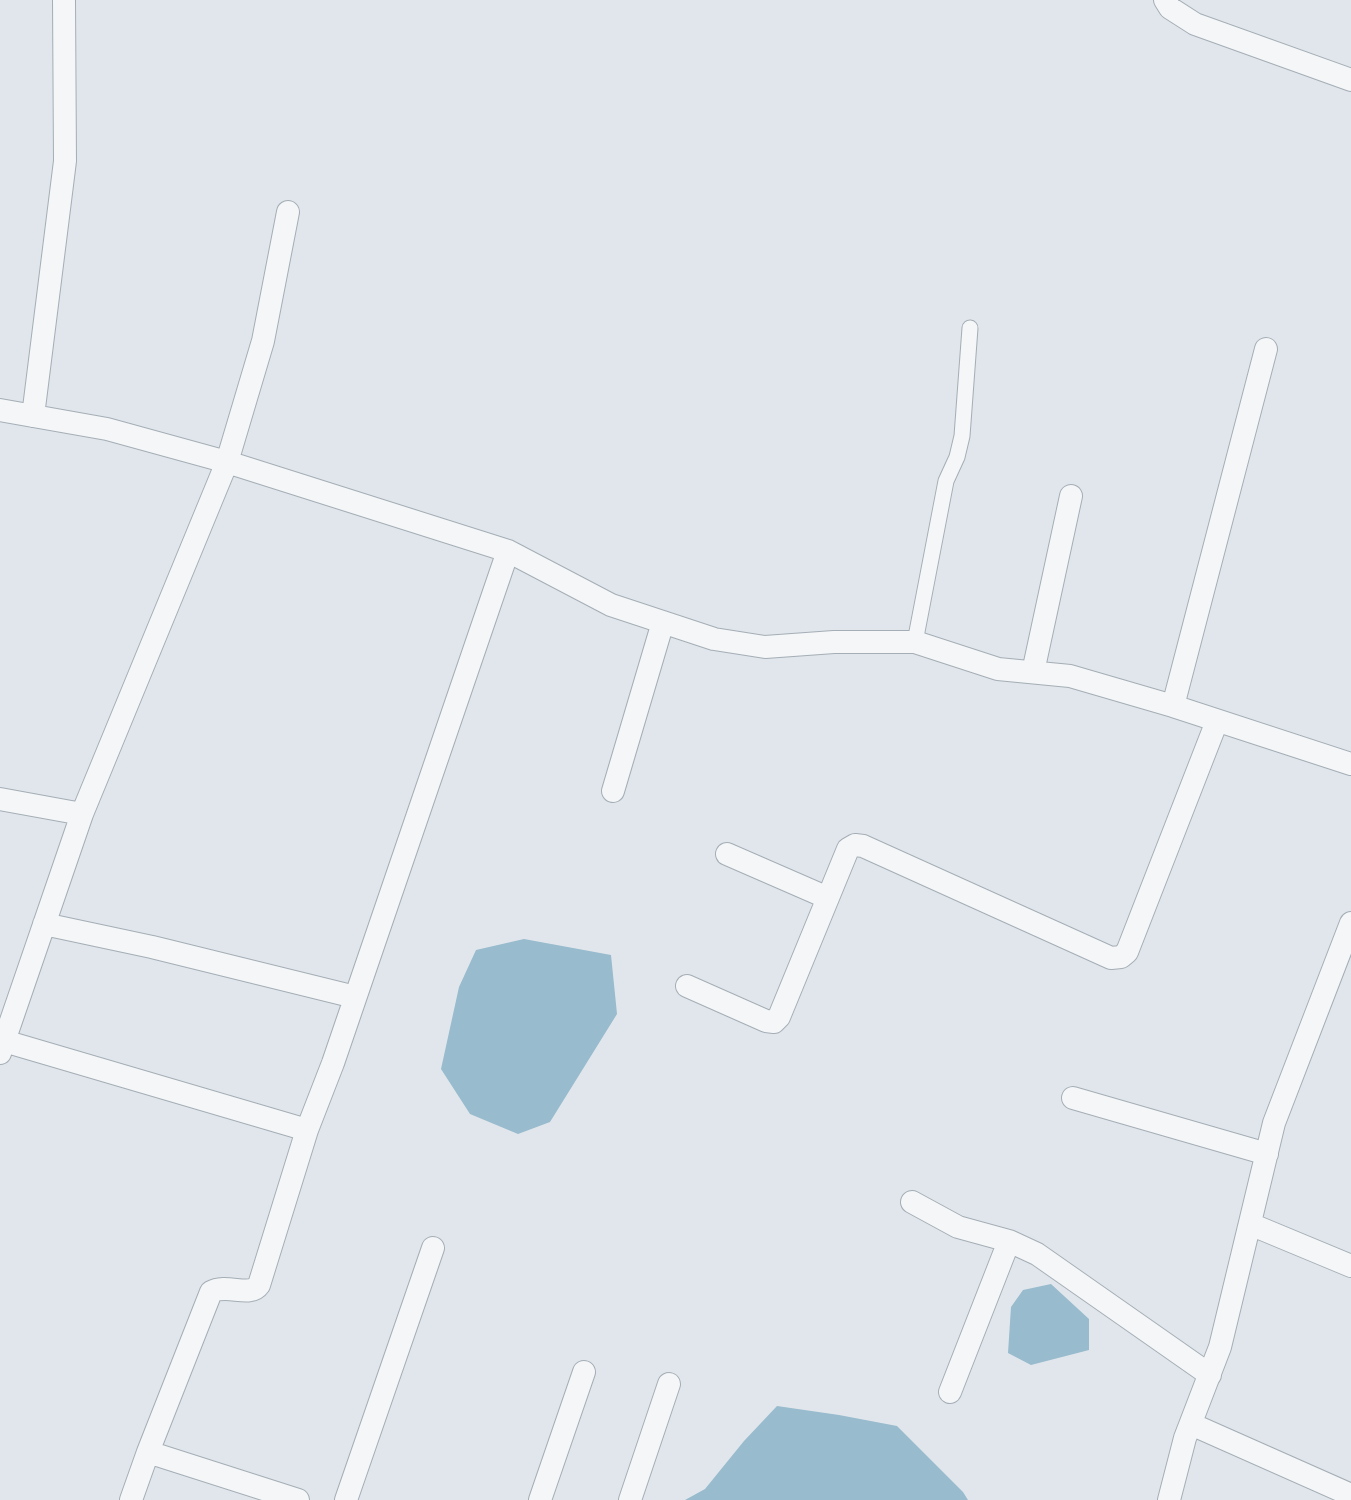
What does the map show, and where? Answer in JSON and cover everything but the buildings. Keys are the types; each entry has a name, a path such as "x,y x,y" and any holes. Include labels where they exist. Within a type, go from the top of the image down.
{"street":[{"path":"33,416 65,160 64,0"},
{"path":"1165,0 1170,8 1195,24 1351,80"},
{"path":"288,212 263,341 227,462 82,814 2,1047 306,1130"},
{"path":"1173,706 1266,349"},
{"path":"0,410 107,429 227,462 508,551 611,605 714,639 765,647 834,642 915,642 998,669 1070,676 1173,706 1351,764"},
{"path":"1033,672 1071,496"},
{"path":"131,1500 148,1452 211,1292 217,1289 226,1288 250,1291 256,1289 259,1285 306,1130 333,1063 508,551"},
{"path":"613,791 663,622"},
{"path":"687,986 766,1021 774,1022 779,1017 848,849 854,845 863,846 1111,958 1121,957 1127,952 1217,721"},
{"path":"0,799 82,814"},
{"path":"728,854 828,898"},
{"path":"1169,1500 1186,1438 1220,1347 1274,1123 1351,923"},
{"path":"44,924 152,947 355,998"},
{"path":"1073,1098 1267,1154"},
{"path":"912,1202 958,1227 1009,1241 1037,1254 1210,1375"},
{"path":"1250,1224 1351,1266"},
{"path":"950,1392 1009,1241"},
{"path":"346,1500 433,1248"},
{"path":"540,1500 584,1372"},
{"path":"630,1500 669,1384"},
{"path":"1191,1424 1351,1495"},
{"path":"148,1452 298,1500"}],"lane":[{"path":"915,642 946,481 956,457 962,436 970,328"}],"water":[{"path":"524,939 611,955 617,1014 550,1122 518,1134 470,1114 441,1069 459,987 476,950"},
{"path":"1051,1284 1089,1319 1089,1350 1031,1365 1008,1353 1011,1307 1023,1290"},
{"path":"777,1406 839,1415 897,1426 963,1492 968,1500 685,1500 705,1489 744,1441"}]}
